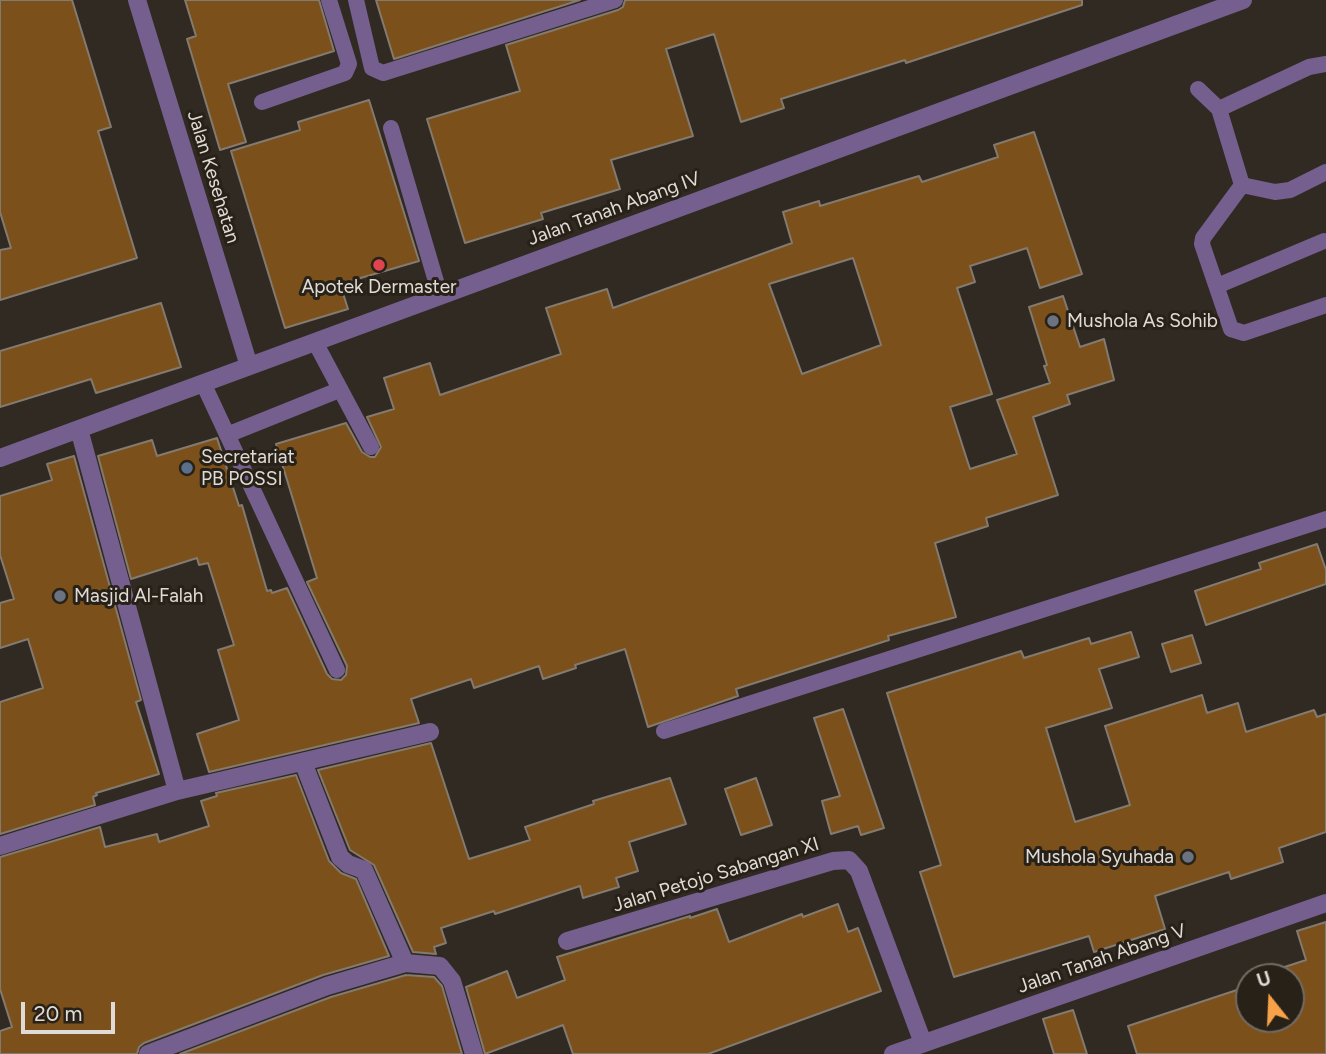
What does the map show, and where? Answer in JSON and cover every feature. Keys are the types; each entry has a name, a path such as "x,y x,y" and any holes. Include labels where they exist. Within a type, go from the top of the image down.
{"street":[{"name":"Jalan Kesehatan","path":"137,0 249,366"},
{"name":"Jalan Tanah Abang IV","path":"0,458 1243,0"},
{"path":"79,429 177,791"},
{"path":"0,846 177,791 430,732"},
{"path":"303,762 340,857 348,864 364,870 405,963"},
{"name":"Jalan Petojo Sabangan XI","path":"567,941 846,859 859,871 923,1043"},
{"name":"Jalan Tanah Abang V","path":"893,1054 1326,903"},
{"path":"148,1054 327,986 405,963 440,966 452,981 474,1054"}],"lane":[{"path":"262,102 345,73 349,64 329,0"},
{"path":"356,0 372,68 383,73 615,0"},
{"path":"1219,109 1309,67 1326,64"},
{"path":"1198,89 1219,109 1242,185"},
{"path":"391,128 440,295"},
{"path":"1242,185 1275,192 1290,190 1326,172"},
{"path":"1242,185 1203,238 1202,244 1231,329 1244,332 1326,305"},
{"path":"1217,286 1324,241"},
{"path":"315,342 372,447"},
{"path":"203,383 337,670"},
{"path":"227,435 339,390"},
{"path":"664,731 1326,519"}],"building":[{"path":"0,0 72,0 111,127 98,131 137,258 0,300 0,250 11,248 0,212"},
{"path":"185,0 319,0 334,51 228,84 246,142 220,150 187,39 196,36"},
{"path":"376,0 580,0 394,59"},
{"path":"625,0 1082,0 1082,5 906,63 905,60 781,99 784,108 741,122 714,34 666,49 693,136 611,160 620,189 541,213 543,219 465,243 427,119 520,91 506,45 618,10 623,7"},
{"path":"369,100 419,261 340,284 348,309 285,328 231,151 300,130 298,122"},
{"path":"1034,132 1082,274 1040,288 1027,248 970,266 975,282 957,288 992,394 950,407 970,469 1017,454 997,400 1050,383 1029,307 1063,296 1080,347 1104,339 1114,380 1067,395 1070,404 1033,417 1058,495 986,518 988,526 935,543 956,617 888,636 889,640 736,689 738,696 648,727 625,649 575,665 576,668 543,679 539,666 474,688 471,679 411,699 419,723 209,772 197,734 239,720 218,650 234,645 208,563 199,565 197,558 131,579 98,456 152,440 157,456 217,438 239,506 242,505 267,591 271,590 272,593 287,588 327,674 332,679 341,680 346,675 347,666 307,582 317,578 276,444 346,423 362,452 375,457 381,447 367,417 394,409 384,378 430,363 440,395 561,354 546,308 607,289 613,308 792,243 783,212 819,201 820,206 919,176 922,182 998,157 994,145","holes":["853,258 881,345 802,374 769,284"]},
{"path":"161,303 181,367 96,393 91,379 0,407 0,351"},
{"path":"74,456 141,700 136,702 159,774 96,793 93,797 95,805 0,834 0,702 43,688 28,639 0,648 0,603 14,599 0,555 0,496 52,480 47,464"},
{"path":"1317,544 1326,570 1326,584 1206,625 1195,591 1261,569 1259,563"},
{"path":"1131,632 1139,657 1099,669 1112,708 1046,728 1075,822 1130,805 1105,726 1202,695 1207,713 1238,703 1246,732 1314,710 1317,717 1326,714 1326,832 1279,848 1283,862 1231,879 1229,872 1155,896 1165,929 1094,952 1089,936 954,977 920,872 941,865 887,693 1021,651 1024,658 1089,638 1091,644"},
{"path":"1192,635 1201,663 1171,672 1162,644"},
{"path":"843,709 884,828 861,835 858,826 831,834 822,801 840,796 814,718"},
{"path":"431,743 469,859 530,840 525,827 594,804 593,801 670,778 686,824 629,842 638,871 616,878 619,887 583,898 580,886 495,914 494,911 441,928 446,943 434,947 436,954 413,952 374,865 350,850 318,770"},
{"path":"296,775 329,861 341,873 356,879 389,956 323,975 144,1043 137,1054 0,1054 0,1031 12,1027 0,989 0,857 100,827 105,847 157,834 159,842 209,826 201,801 217,796 216,793"},
{"path":"756,778 772,825 741,835 725,789"},
{"path":"838,904 848,932 858,928 881,991 708,1054 573,1054 563,1025 485,1054 466,987 507,971 517,998 565,980 557,957 690,916 717,909 729,942 802,914 803,917"},
{"path":"1326,922 1326,1054 1137,1054 1128,1026 1235,991 1235,1033 1305,1033 1305,963 1297,963 1306,960 1297,931"},
{"path":"406,975 434,977 442,986 462,1054 180,1054 331,997"},
{"path":"1073,1010 1087,1054 1054,1054 1043,1019"}],"place":[{"name":"Apotek Dermaster","path":"379,265"},
{"name":"Mushola As Sohib","path":"1053,321"},
{"name":"Secretariat PB POSSI","path":"187,468"},
{"name":"Masjid Al-Falah","path":"60,596"},
{"name":"Mushola Syuhada","path":"1188,857"}]}
